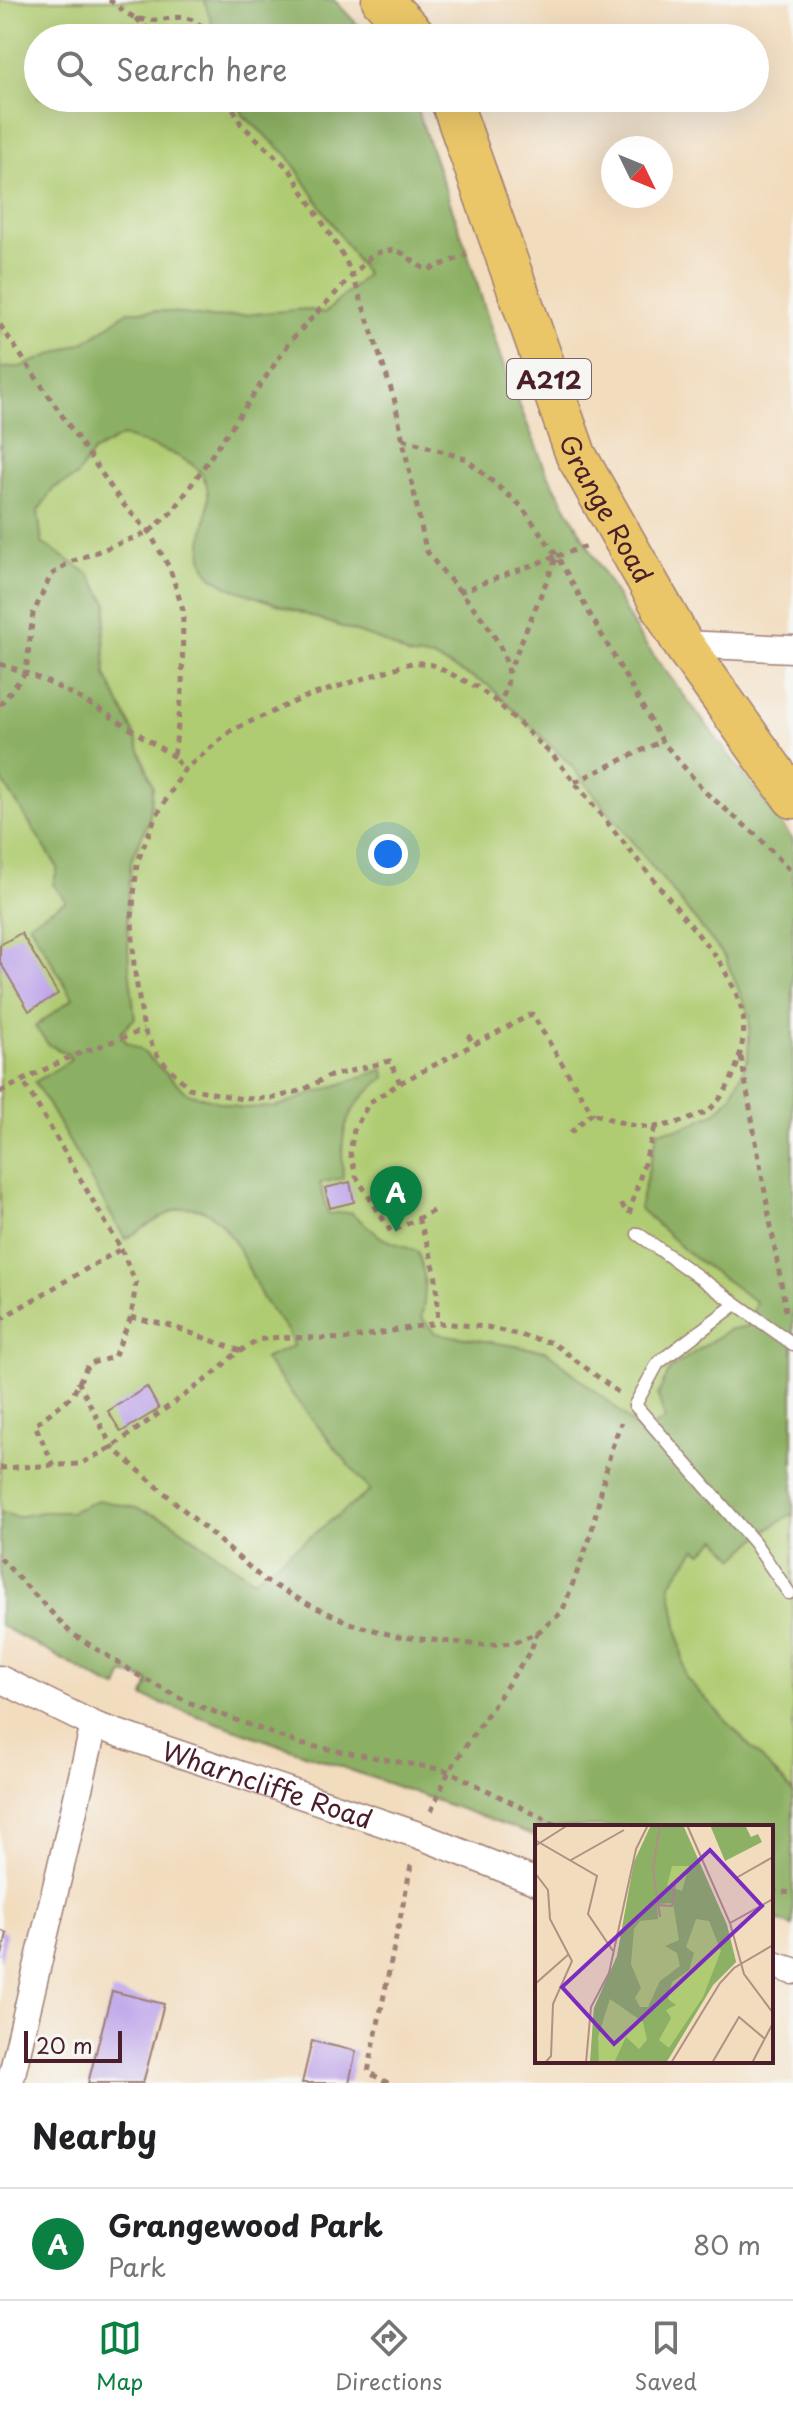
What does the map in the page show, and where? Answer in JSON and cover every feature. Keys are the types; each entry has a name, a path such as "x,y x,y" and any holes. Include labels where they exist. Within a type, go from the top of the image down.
{"main road":[{"path":"382,0 405,24"},
{"name":"Grange Road","path":"455,112 576,455 683,644 793,798"}],"street":[{"path":"683,644 793,649"},
{"name":"Wharncliffe Road","path":"0,1679 94,1725 418,1835 535,1881"},
{"path":"10,2083 94,1725"},
{"path":"773,1965 793,1971"}],"lane":[{"path":"638,1234 792,1343"},
{"path":"736,1304 658,1363 635,1405 754,1542 789,1593"}],"path":[{"path":"109,0 143,24"},
{"path":"136,18 153,19 168,12 189,12 203,24"},
{"path":"235,112 241,124 290,170 353,276 394,398 426,550 484,621 502,649 509,672"},
{"path":"0,705 26,672 33,614 51,575 68,563 149,532 174,510 292,339 372,255 389,248 406,254 427,270 468,255"},
{"path":"0,325 122,503 149,532 170,569 183,610 182,693 174,757"},
{"path":"402,439 466,459 521,506 557,556 662,741 705,792 755,834 793,873"},
{"path":"458,592 557,556"},
{"path":"498,703 507,692 509,672 557,556"},
{"path":"400,1083 390,1061 327,1077 303,1090 274,1098 242,1099 189,1088 159,1058 144,1030 134,967 132,917 137,863 155,818 184,770 232,730 303,698 414,662 433,665 477,687 555,758 718,959 731,982 743,1017 741,1056 792,1343"},
{"path":"0,664 26,672 87,701 174,757 184,770"},
{"path":"575,782 662,741"},
{"path":"433,1211 391,1232 356,1176 350,1152 354,1130 369,1103 400,1083 532,1014 592,1113 626,1124 655,1127 679,1122 710,1109 725,1092 741,1056"},
{"path":"0,1092 70,1057 144,1030"},
{"path":"468,1035 473,1044"},
{"path":"22,1079 121,1249 136,1283 131,1317 114,1357 88,1364 73,1395 35,1425 54,1466"},
{"path":"570,1133 592,1113"},
{"path":"629,1214 655,1127"},
{"path":"621,1204 638,1234"},
{"path":"418,1218 435,1264 439,1296 437,1323"},
{"path":"0,1319 121,1249"},
{"path":"131,1317 171,1326 241,1351"},
{"path":"0,1468 80,1464 112,1447 257,1340 279,1337 347,1339 437,1323 487,1327 553,1343 635,1405 620,1425 590,1538 562,1612 537,1633 513,1643 484,1645 399,1637 352,1624 264,1580 112,1447 78,1381"},
{"path":"0,1558 71,1633 188,1702 300,1744 449,1771 556,1825"},
{"path":"437,1800 449,1771 531,1650 537,1633"},
{"path":"388,2083 368,2072 418,1835"},
{"path":"773,1891 793,1893"}],"green space":[{"path":"0,0 334,0 357,24 24,24 24,112 418,112 500,357 546,471 639,636 793,840 793,1926 773,1919 773,1825 535,1825 535,1835 144,1697 149,1681 124,1673 118,1688 109,1685 0,1625"},
{"path":"204,0 334,0 357,24 212,24"},
{"path":"242,112 418,112 500,357 546,471 639,636 793,840 793,1513 763,1533 736,1558 717,1539 702,1553 696,1548 670,1585 686,1678 793,1792 793,1926 773,1919 773,1825 535,1825 535,1835 144,1697 149,1681 124,1673 118,1688 109,1685 0,1625 0,1512 16,1517 42,1512 70,1512 98,1500 136,1508 170,1521 253,1580 370,1491 264,1359 293,1346 291,1339 265,1302 240,1251 220,1223 208,1213 194,1208 179,1209 125,1239 35,1082 71,1060 68,1054 49,1045 35,1027 73,998 29,923 66,901 53,884 58,868 0,777 0,368 20,367 87,341 128,311 164,311 211,318 306,309 325,313 366,275 288,156","holes":["122,436 153,446 195,467 207,486 202,552 204,564 212,576 231,588 382,641 410,656 433,658 488,685 570,764 725,957 750,1017 748,1058 732,1096 714,1114 682,1128 658,1131 639,1208 689,1254 756,1302 748,1326 728,1330 670,1369 658,1395 665,1420 641,1433 617,1409 546,1351 435,1333 421,1317 425,1284 418,1252 382,1238 350,1212 328,1214 320,1183 343,1178 344,1133 348,1121 361,1099 385,1078 384,1069 275,1107 241,1108 187,1093 140,1049 126,1042 121,1032 135,1018 127,916 131,861 149,820 153,786 132,729 106,675 104,633 108,604 89,574 42,543 38,511 54,488 76,477 93,452"]}],"building":[{"path":"21,933 58,994 29,1011 0,962 0,945"},
{"path":"350,1182 354,1202 330,1208 325,1188"},
{"path":"147,1387 159,1409 121,1432 108,1411"},
{"path":"0,1930 7,1933 1,1960 0,1960"},
{"path":"112,1991 164,2004 143,2083 88,2083"},
{"path":"312,2041 356,2051 349,2083 302,2083"}],"place":[{"name":"Grangewood Park","path":"396,1232"}]}
